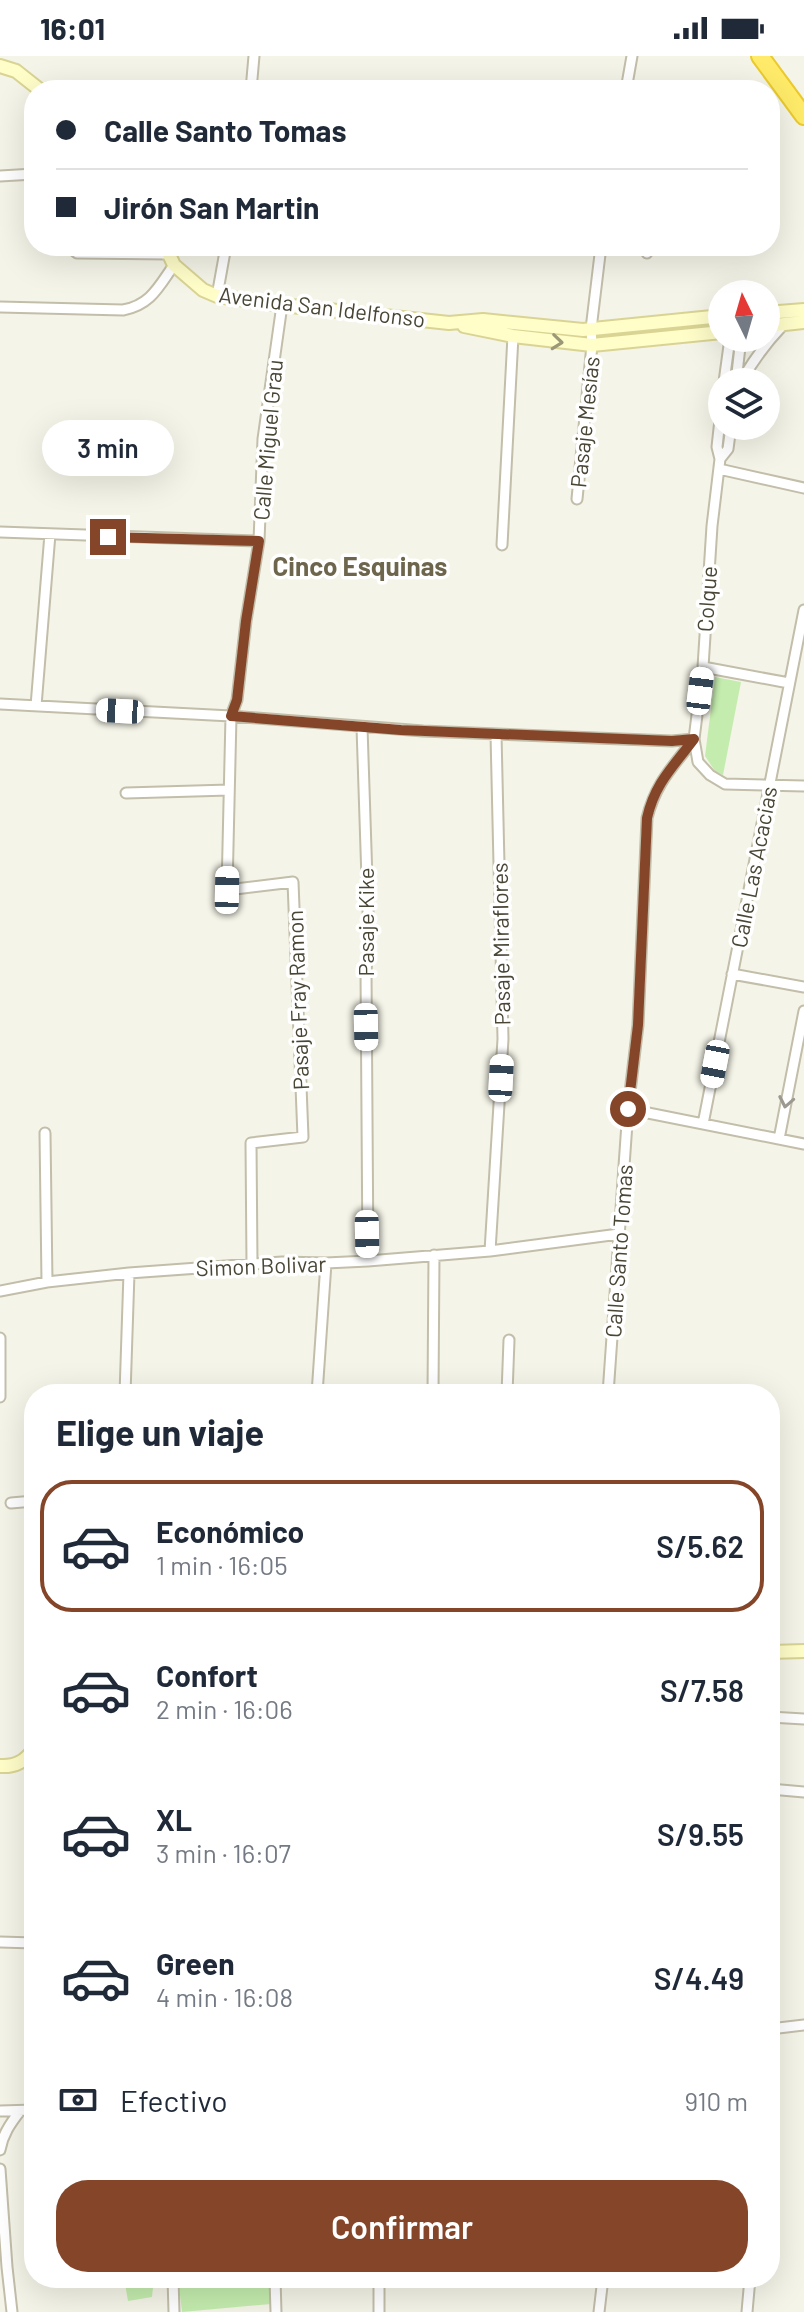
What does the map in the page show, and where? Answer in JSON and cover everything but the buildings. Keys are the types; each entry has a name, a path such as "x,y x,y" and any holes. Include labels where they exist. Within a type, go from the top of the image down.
{"highway":[{"path":"760,56 778,80"},
{"path":"780,83 804,116"}],"street":[{"path":"252,80 254,56"},
{"path":"628,80 632,56"},
{"path":"0,66 16,71 27,80"},
{"path":"0,176 24,175"},
{"path":"0,307 135,308 150,298 169,256"},
{"name":"Avenida San Idelfonso","path":"170,256 203,290 217,296 453,323 513,336 592,345 708,333"},
{"path":"217,296 224,256"},
{"name":"Pasaje Mesías","path":"577,499 600,256"},
{"name":"Calle Miguel Grau","path":"231,716 237,700 259,541 263,439 282,305"},
{"path":"780,312 804,310"},
{"name":"Avenida San Idelfonso","path":"453,323 483,320 591,329 708,317"},
{"path":"780,324 804,322"},
{"path":"748,368 784,324"},
{"path":"502,545 513,336"},
{"name":"Colque","path":"694,739 703,667 719,464 718,440"},
{"name":"Colque","path":"719,464 728,449 729,440"},
{"path":"719,464 804,488"},
{"path":"0,532 259,541"},
{"path":"36,706 50,534"},
{"name":"Calle Las Acacias","path":"703,1124 804,610"},
{"path":"703,667 789,683"},
{"path":"0,704 496,734 672,741 694,739 698,762 710,775 725,784 804,786"},
{"name":"Pasaje Fray Ramon","path":"231,716 227,890 293,882 303,1137 251,1143 252,1264"},
{"name":"Pasaje Kike","path":"362,727 369,941 366,970 368,1261"},
{"name":"Pasaje Miraflores","path":"490,1251 503,1039 496,734"},
{"name":"Calle Santo Tomas","path":"609,1384 628,1109 638,1025 647,818 661,779 694,739"},
{"path":"126,793 229,790"},
{"path":"732,974 804,987"},
{"path":"779,1139 804,1011"},
{"path":"628,1109 804,1144"},
{"path":"45,1133 47,1282"},
{"name":"Simon Bolivar","path":"0,1291 47,1282 129,1273 282,1262 368,1261 490,1251 619,1234"},
{"path":"433,1384 434,1255"},
{"path":"318,1384 326,1263"},
{"path":"125,1384 129,1273"},
{"path":"0,1338 0,1397"},
{"path":"507,1384 509,1340"},
{"path":"11,1503 24,1502"},
{"path":"780,1652 804,1651"},
{"path":"780,1718 804,1719"},
{"path":"0,1766 18,1764 24,1760"},
{"path":"780,1790 804,1792"},
{"path":"0,1942 24,1943"},
{"path":"780,2028 804,2025"},
{"path":"0,2111 24,2111"},
{"path":"0,2150 8,2126 20,2111"},
{"path":"0,2169 12,2312"},
{"path":"173,2288 174,2312"},
{"path":"275,2288 276,2312"},
{"path":"379,2288 379,2312"},
{"path":"599,2312 602,2288"},
{"path":"737,2312 748,2309 749,2288"}],"green space":[{"path":"715,677 741,682 723,775 715,771 705,756"},
{"path":"126,2288 153,2288 152,2297 128,2301"},
{"path":"179,2288 270,2288 271,2304 182,2312"}],"district":[{"name":"Cinco Esquinas","path":"360,567"}],"route":[{"path":"108,537 259,541 237,700 231,716 423,731 672,741 694,739 661,779 647,818 638,1025 628,1109"}]}
